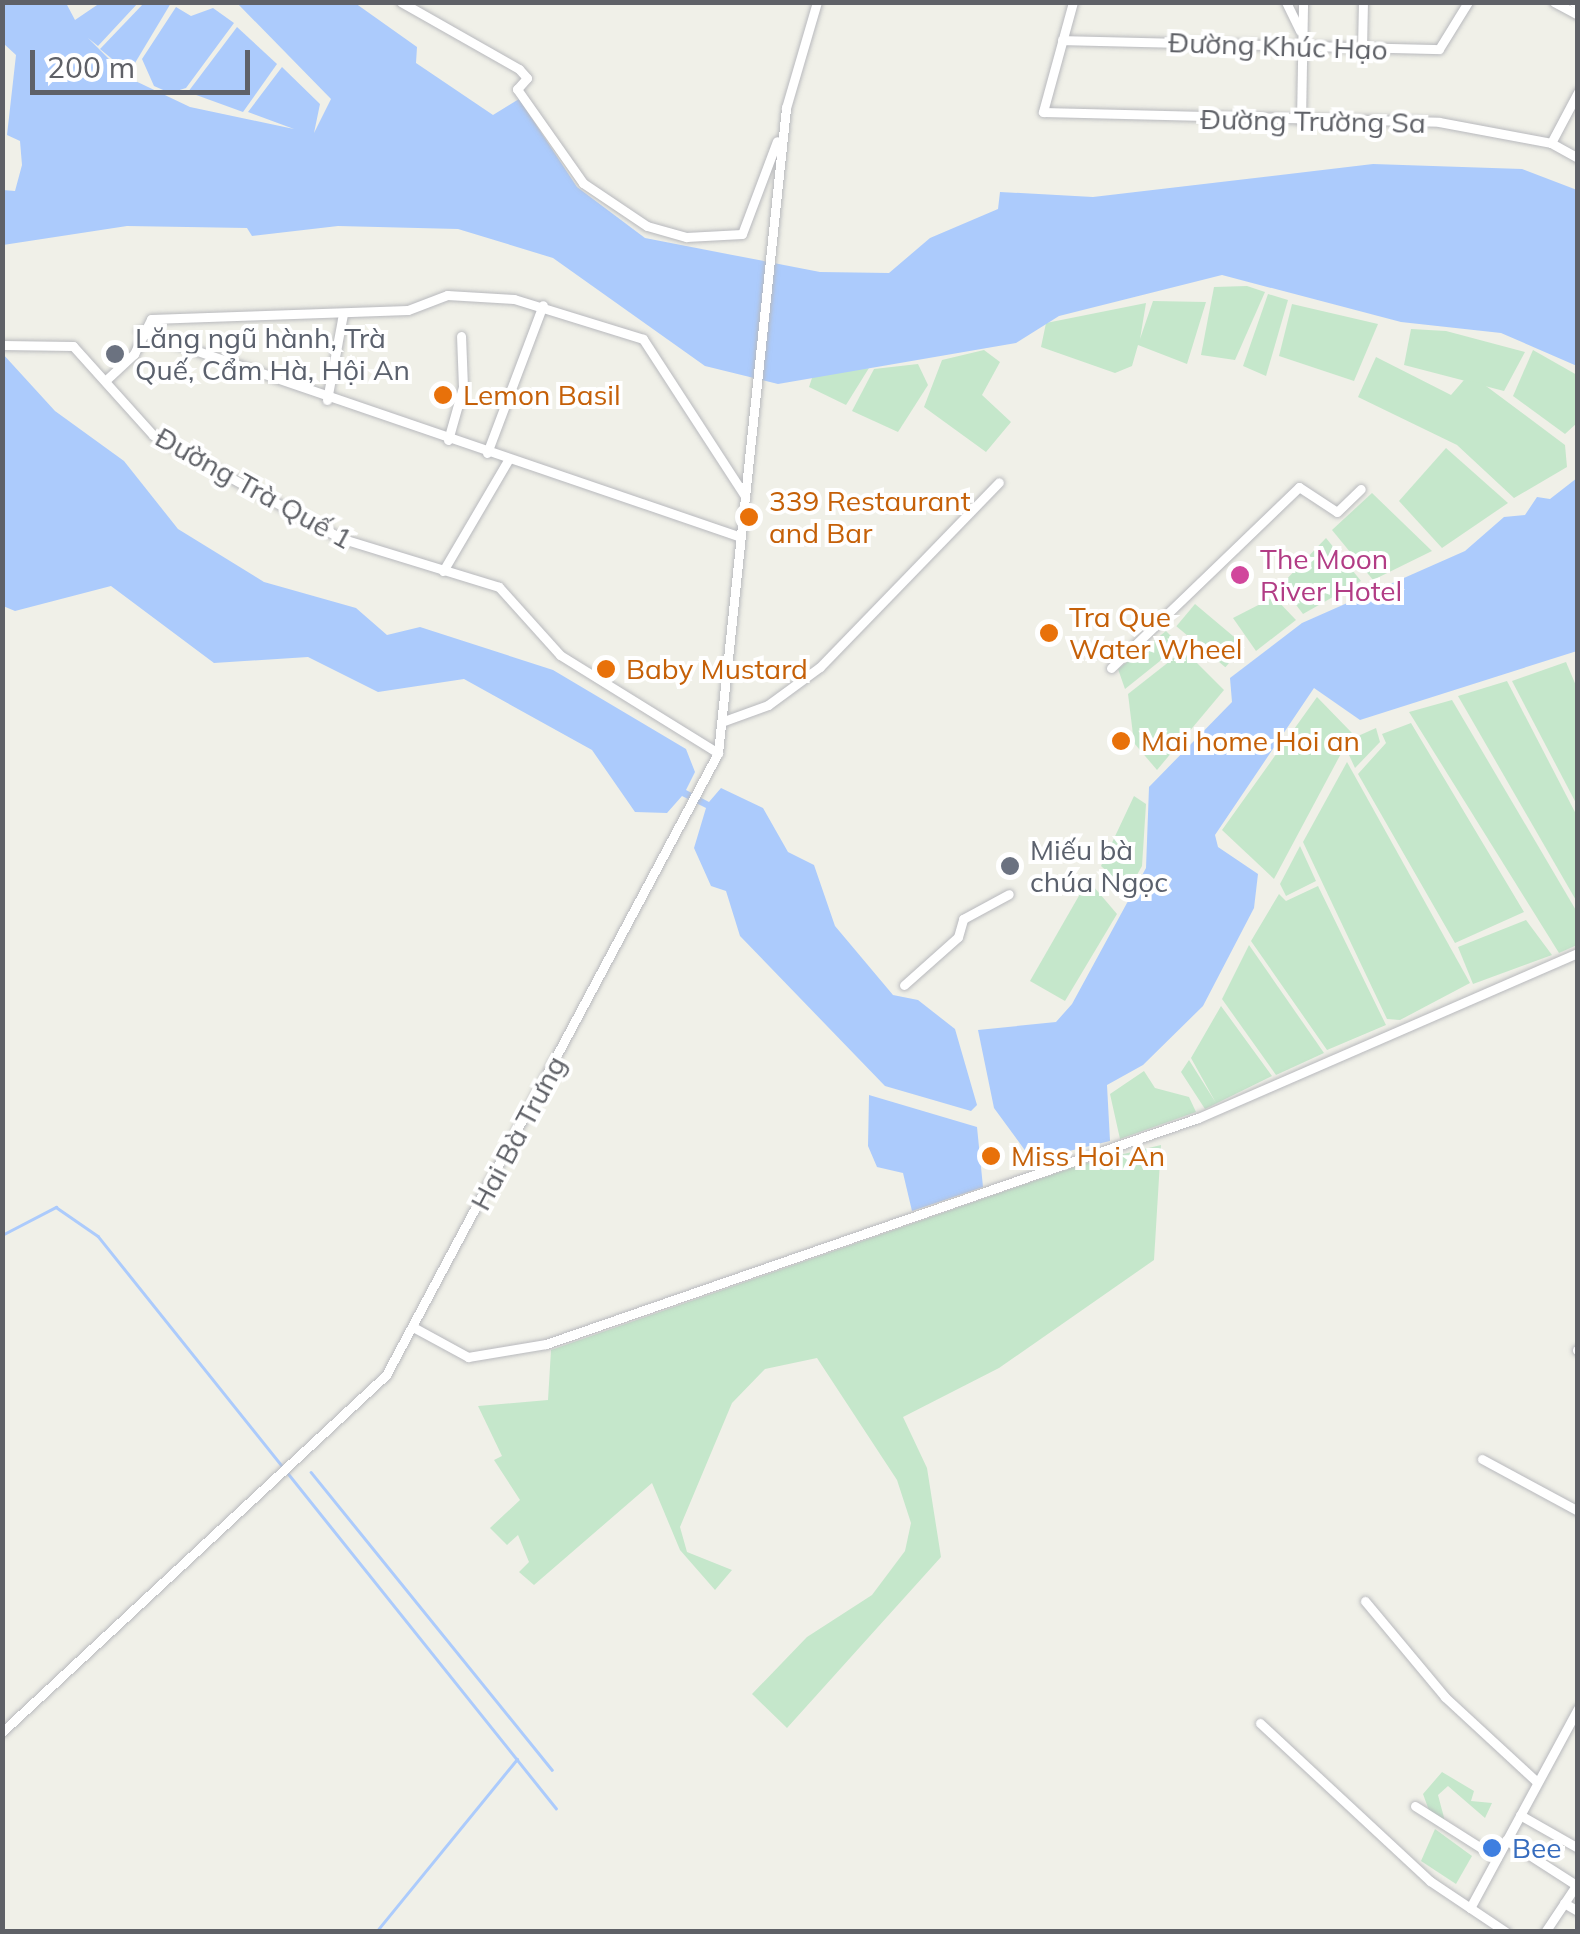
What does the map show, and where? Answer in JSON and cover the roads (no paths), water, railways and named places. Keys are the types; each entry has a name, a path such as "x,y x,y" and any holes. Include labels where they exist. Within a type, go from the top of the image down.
{"street":[{"path":"401,2 518,69 526,78 517,89 583,183 668,233 742,234 785,119 817,2"},
{"path":"1062,40 1073,2"},
{"path":"1286,2 1301,34"},
{"path":"1301,121 1303,2"},
{"path":"1362,49 1363,2"},
{"name":"Đường Khúc Hạo","path":"1062,40 1439,49 1468,2"},
{"path":"1554,2 1578,15"},
{"name":"Đường Trường Sa","path":"1062,40 1043,112 1439,122 1550,142 1578,158"},
{"path":"1550,142 1578,92"},
{"name":"Hai Bà Trưng","path":"2,1732 357,1411 413,1327 718,753 785,119"},
{"path":"139,331 169,318 408,310 448,295 543,304 643,339 745,496"},
{"path":"488,454 543,304"},
{"path":"327,400 342,314"},
{"path":"105,381 134,354 139,331"},
{"path":"139,331 327,400 738,536"},
{"path":"448,440 463,388 460,336"},
{"name":"Đường Trà Quế 1","path":"3,344 73,346 153,435 340,538 513,596 560,654 718,753"},
{"path":"443,571 508,460"},
{"path":"724,721 768,705 820,667 1000,482"},
{"path":"1111,668 1299,487 1337,512 1360,489"},
{"path":"904,985 958,937 963,919 1009,894"},
{"path":"413,1327 468,1357 546,1344 1198,1118 1578,953"},
{"path":"1482,1459 1578,1511"},
{"path":"1365,1601 1445,1697 1538,1782"},
{"path":"1470,1908 1578,1708"},
{"path":"1260,1723 1470,1908 1506,1932"},
{"path":"1415,1806 1497,1858"},
{"path":"1520,1815 1578,1848"},
{"path":"1506,1840 1577,1884 1545,1932"},
{"path":"1564,1902 1578,1912"}],"water":[{"path":"3,3 66,3 75,20 100,3 138,3 98,46 88,38 127,77 190,107 294,129 248,112 282,67 320,104 314,133 331,99 237,3 355,3 417,47 416,63 493,115 519,99 577,187 645,238 820,272 889,273 930,238 998,209 1000,192 1093,197 1373,164 1522,169 1577,190 1577,366 1501,333 1401,322 1222,275 1059,316 1016,343 778,384 705,366 553,258 458,229 338,226 252,236 247,228 127,226 3,245 3,190 15,191 22,165 20,141 7,135 16,55 3,43"},
{"path":"144,3 171,3 129,73 100,49"},
{"path":"176,7 191,16 213,8 234,23 186,88 170,93 154,86 142,59"},
{"path":"237,27 277,64 243,112 188,92"},
{"path":"2,353 55,411 124,461 178,529 264,582 356,608 387,635 420,627 553,670 686,749 695,772 686,790 709,802 721,788 763,808 788,852 814,865 835,926 893,995 918,1000 955,1029 977,1105 971,1111 885,1086 740,936 726,891 711,886 694,848 706,808 682,796 667,813 635,812 592,750 464,679 378,692 308,657 214,663 111,586 15,611 3,606"},
{"path":"1577,478 1577,651 1360,720 1314,688 1215,835 1218,847 1258,874 1254,908 1203,1006 1143,1065 1107,1085 1110,1141 1032,1160 994,1108 978,1030 1056,1022 1072,1004 1146,868 1149,787 1232,702 1230,678 1302,623 1465,551 1504,517 1525,515 1537,497 1550,499"},
{"path":"869,1095 977,1127 983,1187 912,1211 903,1173 877,1167 868,1146"}],"waterway":[{"path":"2,1235 56,1207 98,1236 556,1808"},
{"path":"311,1472 552,1770"},
{"path":"376,1932 517,1759"}],"place":[{"name":"Lăng ngũ hành, Trà Quế, Cẩm Hà, Hội An","path":"115,354"},
{"name":"Lemon Basil","path":"443,395"},
{"name":"339 Restaurant and Bar","path":"749,517"},
{"name":"The Moon River Hotel","path":"1240,575"},
{"name":"Tra Que Water Wheel","path":"1049,633"},
{"name":"Baby Mustard","path":"606,669"},
{"name":"Mai home Hoi an","path":"1121,741"},
{"name":"Miếu bà chúa Ngọc","path":"1010,866"},
{"name":"Miss Hoi An","path":"991,1156"},
{"name":"Bee","path":"1492,1848"}]}
